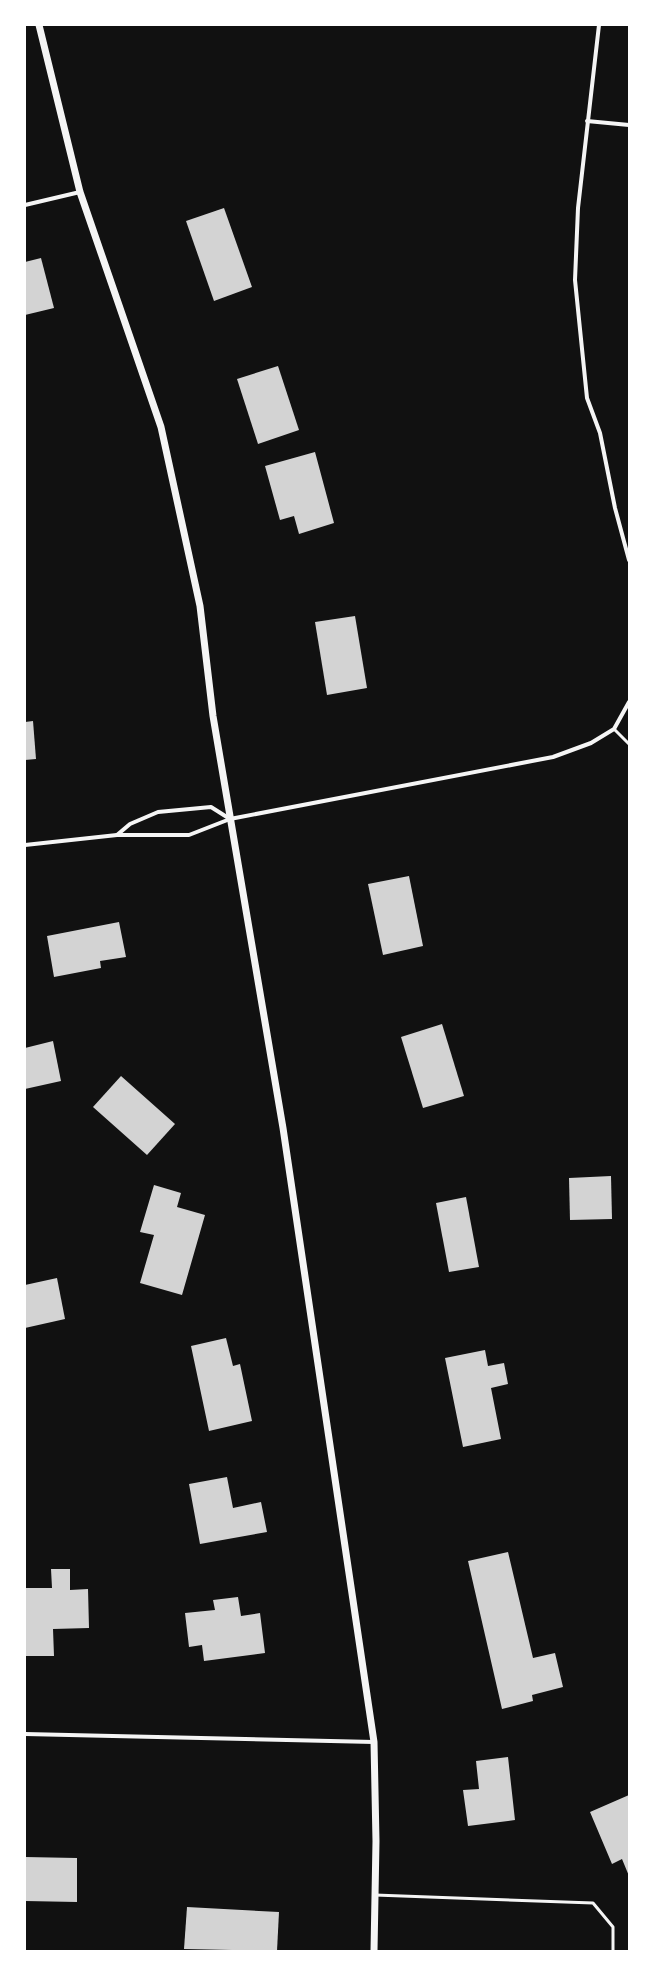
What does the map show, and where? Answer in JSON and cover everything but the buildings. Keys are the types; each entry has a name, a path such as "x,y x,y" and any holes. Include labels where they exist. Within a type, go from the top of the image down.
{"street":[{"path":"39,25 80,192 161,427 200,606 213,716 286,1144 374,1742 374,1951"},
{"path":"598,25 578,208 576,288 586,398 600,433 615,508 629,560"},
{"path":"587,121 629,125"},
{"path":"25,205 80,192"},
{"path":"25,845 117,835 189,835 230,819 553,758 591,743 614,730 629,702"},
{"path":"117,835 130,824 158,812 211,807 230,819"},
{"path":"25,1734 374,1742"}],"lane":[{"path":"614,730 629,744"},
{"path":"375,1895 593,1903 613,1927 613,1951"}]}
